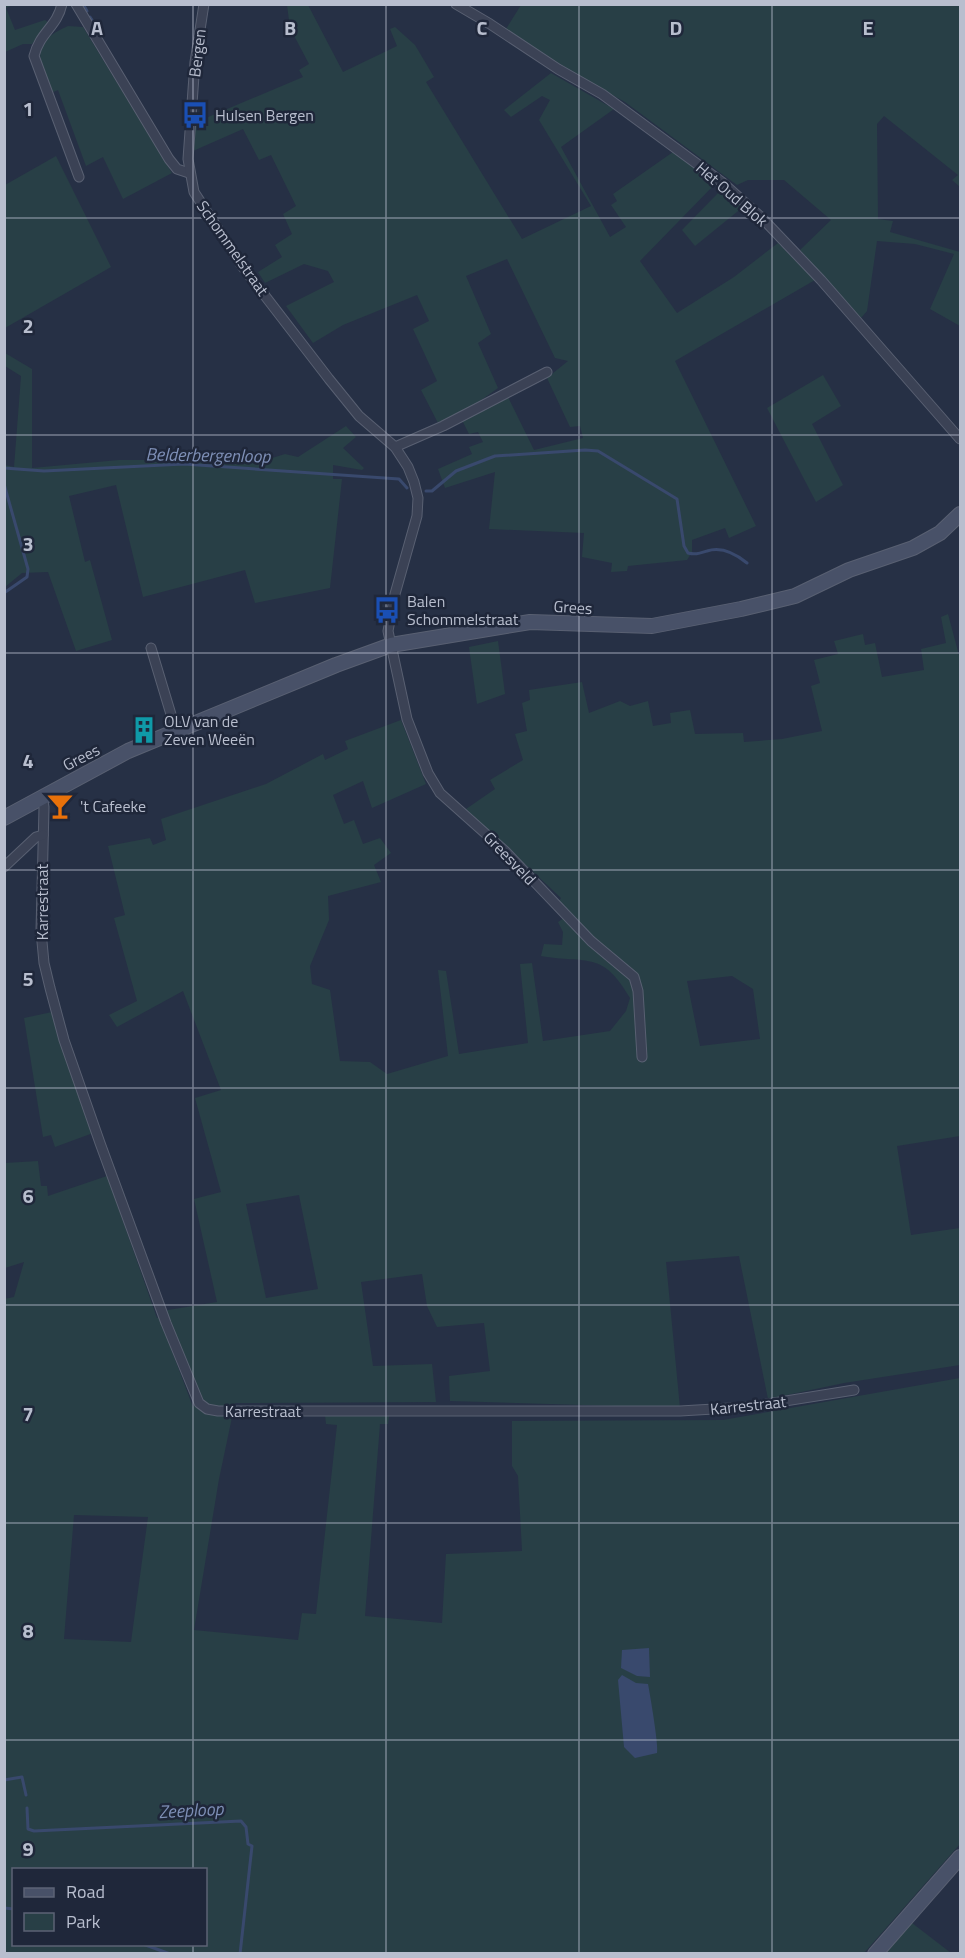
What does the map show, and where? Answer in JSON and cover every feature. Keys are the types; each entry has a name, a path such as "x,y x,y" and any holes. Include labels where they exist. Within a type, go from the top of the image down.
{"street":[{"path":"62,4 54,23 38,41 34,56 79,177"},
{"path":"76,4 169,159 177,169 189,173"},
{"name":"Bergen","path":"189,173 189,134 195,62 204,4"},
{"name":"Het Oud Blok","path":"456,4 558,69 602,93 723,183 762,218 806,265 960,439"},
{"name":"Schommelstraat","path":"189,173 194,192 207,215 242,266 359,416 395,447 408,467 418,498 417,516 388,622 391,645"},
{"path":"395,447 443,426 547,372"},
{"name":"Grees","path":"4,818 128,752 336,665 391,645 530,622 646,626 670,624 741,609 795,596 849,570 913,548 940,533 960,514"},
{"name":"Greesveld","path":"391,645 411,733 433,782 449,801 505,851 558,910 634,977 638,991 642,1057"},
{"path":"152,648 176,731"},
{"name":"Karrestraat","path":"42,796 42,949 64,1040 166,1323 194,1394 199,1403 207,1409 377,1412 710,1410 748,1407 854,1390"},
{"path":"4,867 36,837 43,834"},
{"path":"875,1953 960,1857"}],"green space":[{"path":"4,5 13,5 6,8 15,30 45,20 50,24 32,44 23,44 5,52"},
{"path":"287,5 308,5 343,72 397,46 390,29 395,27 415,45 434,77 426,82 522,239 591,206 539,120 550,100 542,96 511,117 504,110 551,73 614,109 561,147 610,237 626,227 611,205 617,201 613,194 673,152 715,184 640,261 677,313 734,277 778,243 815,280 675,361 756,526 729,538 725,528 692,540 692,552 687,560 628,566 627,571 611,572 612,563 582,557 584,533 489,529 495,472 445,488 438,469 472,454 469,447 483,442 478,432 469,434 462,420 508,397 534,450 583,438 580,426 570,427 547,378 568,361 555,358 507,259 466,276 491,334 478,343 498,388 473,406 438,423 421,390 437,381 413,329 429,321 417,295 343,325 313,343 286,306 334,282 328,271 304,264 265,283 258,272 282,257 275,245 292,234 283,214 296,206 271,155 259,160 243,129 193,151 194,123 303,77 299,70 309,64 290,28"},
{"path":"521,5 960,5 960,187 952,180 958,175 884,116 877,124 878,219 893,221 890,232 960,252 960,326 930,309 954,254 915,244 877,241 867,311 861,318 800,250 831,220 784,180 748,180 737,185 625,102 564,68 506,29"},
{"path":"68,26 83,27 172,173 123,199 103,157 86,166 58,90 51,93 43,70 40,53 42,46 47,39"},
{"path":"56,156 111,267 5,328 5,185"},
{"path":"722,189 743,207 695,246 682,230"},
{"path":"5,353 32,369 32,468 119,460 211,460 256,463 285,454 298,457 346,426 356,437 343,448 364,468 362,470 333,465 333,479 342,479 330,588 255,603 245,570 143,597 116,485 69,496 85,562 90,560 112,640 76,651 48,572 22,573 5,587 5,465 14,467 21,376 5,366"},
{"path":"823,375 841,406 812,424 843,485 816,502 767,408"},
{"path":"948,614 960,659 960,1136 897,1146 911,1235 960,1228 960,1365 844,1383 768,1399 739,1256 666,1262 680,1408 450,1401 449,1376 490,1371 484,1323 437,1327 427,1306 422,1274 361,1282 373,1366 432,1364 436,1402 235,1403 219,1479 194,1630 298,1640 302,1613 316,1614 337,1425 326,1424 325,1415 389,1416 388,1424 380,1424 365,1616 442,1623 446,1554 522,1551 518,1476 512,1466 512,1421 723,1420 960,1378 960,1844 864,1953 5,1953 4,1299 14,1297 24,1262 5,1268 5,1163 38,1161 41,1186 47,1186 48,1196 107,1176 157,1318 168,1310 217,1302 194,1199 221,1192 195,1098 221,1090 183,991 117,1027 109,1015 137,1001 114,918 125,915 108,846 150,838 153,845 166,840 161,819 266,784 323,754 325,760 348,749 345,741 401,720 426,784 372,808 363,781 333,795 344,824 354,820 363,844 380,838 391,853 374,865 381,882 328,896 329,920 310,966 312,984 330,990 340,1061 370,1062 387,1074 448,1056 438,970 446,971 459,1054 528,1043 520,964 532,963 543,1041 610,1031 626,1011 630,998 611,972 602,966 582,960 541,956 544,944 562,945 563,932 558,922 567,916 568,910 558,903 561,898 466,809 495,789 490,780 523,760 515,734 527,731 522,703 530,700 529,690 582,682 589,713 620,701 630,706 648,701 653,726 671,723 670,713 690,710 695,734 743,733 744,742 782,739 822,731 811,686 820,683 814,660 838,654 834,641 863,634 865,645 875,643 882,677 924,670 921,649 946,643 941,617","holes":["732,976 753,989 760,1039 700,1046 687,981","299,1195 318,1289 266,1298 246,1204","174,1334 198,1395 193,1407 167,1338","74,1515 148,1517 131,1642 64,1639"]},
{"path":"498,641 505,694 477,704 469,647"},
{"path":"52,1012 93,1133 55,1147 51,1135 43,1137 24,1018"},
{"path":"912,1923 951,1953 884,1953"}],"water":[{"path":"649,1648 650,1677 637,1676 621,1668 622,1650"},
{"path":"622,1675 636,1683 648,1684 656,1731 657,1753 635,1758 624,1747 618,1680"}],"waterway":[{"path":"83,4 87,11"},
{"path":"90,17 100,32"},
{"name":"Belderbergenloop","path":"426,491 432,491 456,471 495,456 598,451 677,499 684,546 688,553 723,550 747,563"},
{"name":"Belderbergenloop","path":"4,468 44,471 184,464 399,479 407,488"},
{"path":"4,484 28,569 27,577 4,593"},
{"name":"Zeeploop","path":"4,1780 22,1777 26,1795"},
{"name":"Zeeploop","path":"27,1808 28,1829 34,1831 241,1821 246,1827 248,1844 252,1846 240,1954"},
{"path":"4,1908 12,1909"},
{"path":"148,1946 170,1954"}],"place":[{"name":"Hulsen Bergen","path":"195,115"},
{"name":"Balen Schommelstraat","path":"387,610"},
{"name":"OLV van de Zeven Weeën","path":"144,730"},
{"name":"'t Cafeeke","path":"60,806"}]}
